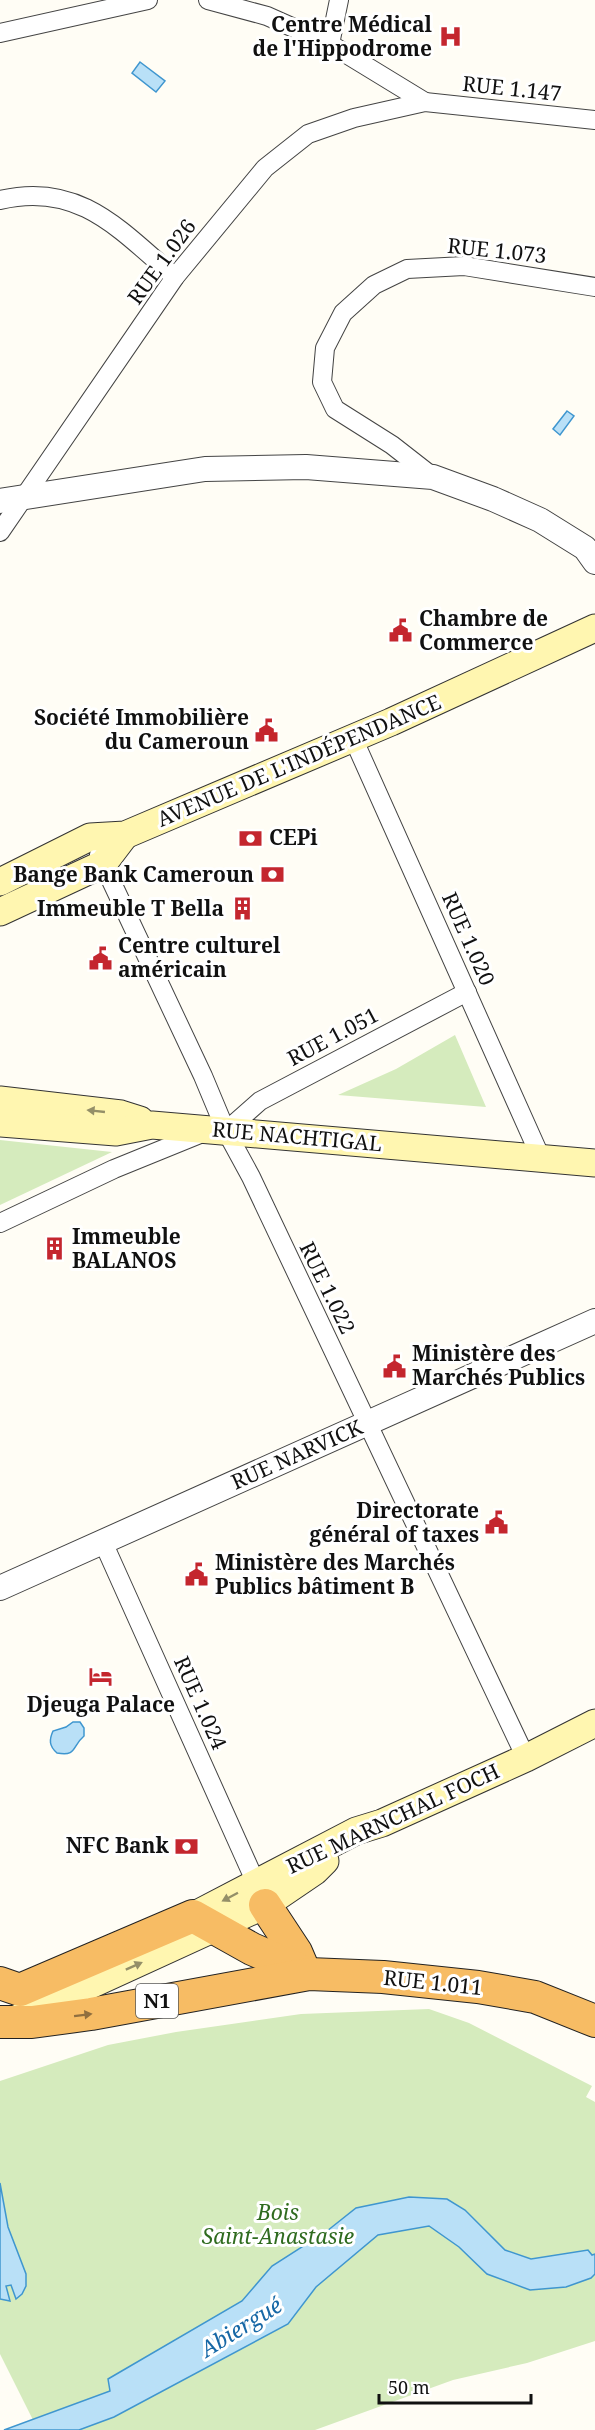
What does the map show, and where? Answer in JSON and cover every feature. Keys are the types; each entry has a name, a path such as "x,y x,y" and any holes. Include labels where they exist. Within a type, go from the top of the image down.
{"highway":[{"path":"261,1894 307,1973"},
{"name":"N1","path":"4,2007 205,1923 307,1973"},
{"name":"N1","path":"4,2007 91,2014 307,1973"},
{"name":"RUE 1.011","path":"307,1973 448,1984 535,1997 595,2021"},
{"name":"RUE 1.011","path":"556,2004 595,2031"}],"main road":[{"name":"AVENUE DE L'INDÉPENDANCE","path":"0,882 90,837 125,835 354,738 595,628"},
{"path":"0,912 103,864 125,835"},
{"path":"0,1100 121,1114 152,1125"},
{"name":"RUE NACHTIGAL","path":"0,1123 116,1132 152,1125 595,1163"},
{"name":"RUE MARNCHAL FOCH","path":"261,1894 315,1871 356,1831 382,1823 595,1724"},
{"path":"205,1923 261,1894"}],"street":[{"path":"0,33 148,0"},
{"path":"208,0 267,16 330,44 425,102"},
{"path":"330,44 339,0"},
{"name":"RUE 1.147","path":"425,102 595,120"},
{"name":"RUE 1.026","path":"0,532 175,277 265,168 308,134 354,118 425,102"},
{"path":"0,200 15,196 61,197 93,209 175,277"},
{"name":"RUE 1.073","path":"433,477 392,445 335,410 322,382 325,348 343,312 374,285 407,268 464,266 595,287"},
{"path":"0,501 205,469 306,467 433,477 493,499 540,520 585,548 595,561"},
{"name":"RUE 1.020","path":"354,738 542,1158"},
{"name":"RUE 1.022","path":"90,837 203,1076 218,1130 251,1177 526,1758"},
{"name":"RUE 1.051","path":"0,1222 114,1170 218,1130 260,1101 467,992"},
{"name":"RUE NARVICK","path":"0,1588 595,1321"},
{"name":"RUE 1.024","path":"103,1542 261,1894"}],"green space":[{"path":"455,1035 486,1107 338,1095 396,1069"},
{"path":"0,1140 112,1152 0,1205"},
{"name":"Bois Saint-Anastasie","path":"429,2009 469,2023 592,2086 586,2097 595,2102 595,2341 527,2363 453,2380 315,2430 38,2430 0,2354 0,2081 108,2045 176,2032 301,2014"}],"water":[{"path":"140,62 165,81 156,92 132,73"},
{"path":"567,411 574,416 560,435 553,429"},
{"path":"73,1722 80,1722 84,1728 84,1736 71,1752 57,1753 50,1743 53,1731"},
{"path":"0,2183 8,2227 26,2274 26,2286 16,2299 11,2285 6,2286 10,2301 0,2299"},
{"name":"Abiergué","path":"409,2197 447,2199 465,2210 505,2250 531,2259 588,2250 592,2255 595,2254 595,2274 591,2278 566,2287 530,2290 487,2274 459,2247 429,2226 378,2235 316,2287 288,2324 114,2417 79,2430 4,2430 110,2391 108,2379 242,2301 272,2266 327,2231 356,2208"}],"place":[{"name":"Centre Médical de l'Hippodrome","path":"450,37"},
{"name":"Chambre de Commerce","path":"401,631"},
{"name":"Société Immobilière du Cameroun","path":"267,730"},
{"name":"CEPi","path":"251,838"},
{"name":"Bange Bank Cameroun","path":"272,875"},
{"name":"Immeuble T Bella","path":"242,909"},
{"name":"Centre culturel américain","path":"100,958"},
{"name":"Immeuble BALANOS","path":"54,1249"},
{"name":"Ministère des Marchés Publics","path":"394,1366"},
{"name":"Directorate général of taxes","path":"497,1523"},
{"name":"Ministère des Marchés Publics bâtiment B","path":"197,1575"},
{"name":"Djeuga Palace","path":"101,1677"},
{"name":"NFC Bank","path":"187,1846"}]}
